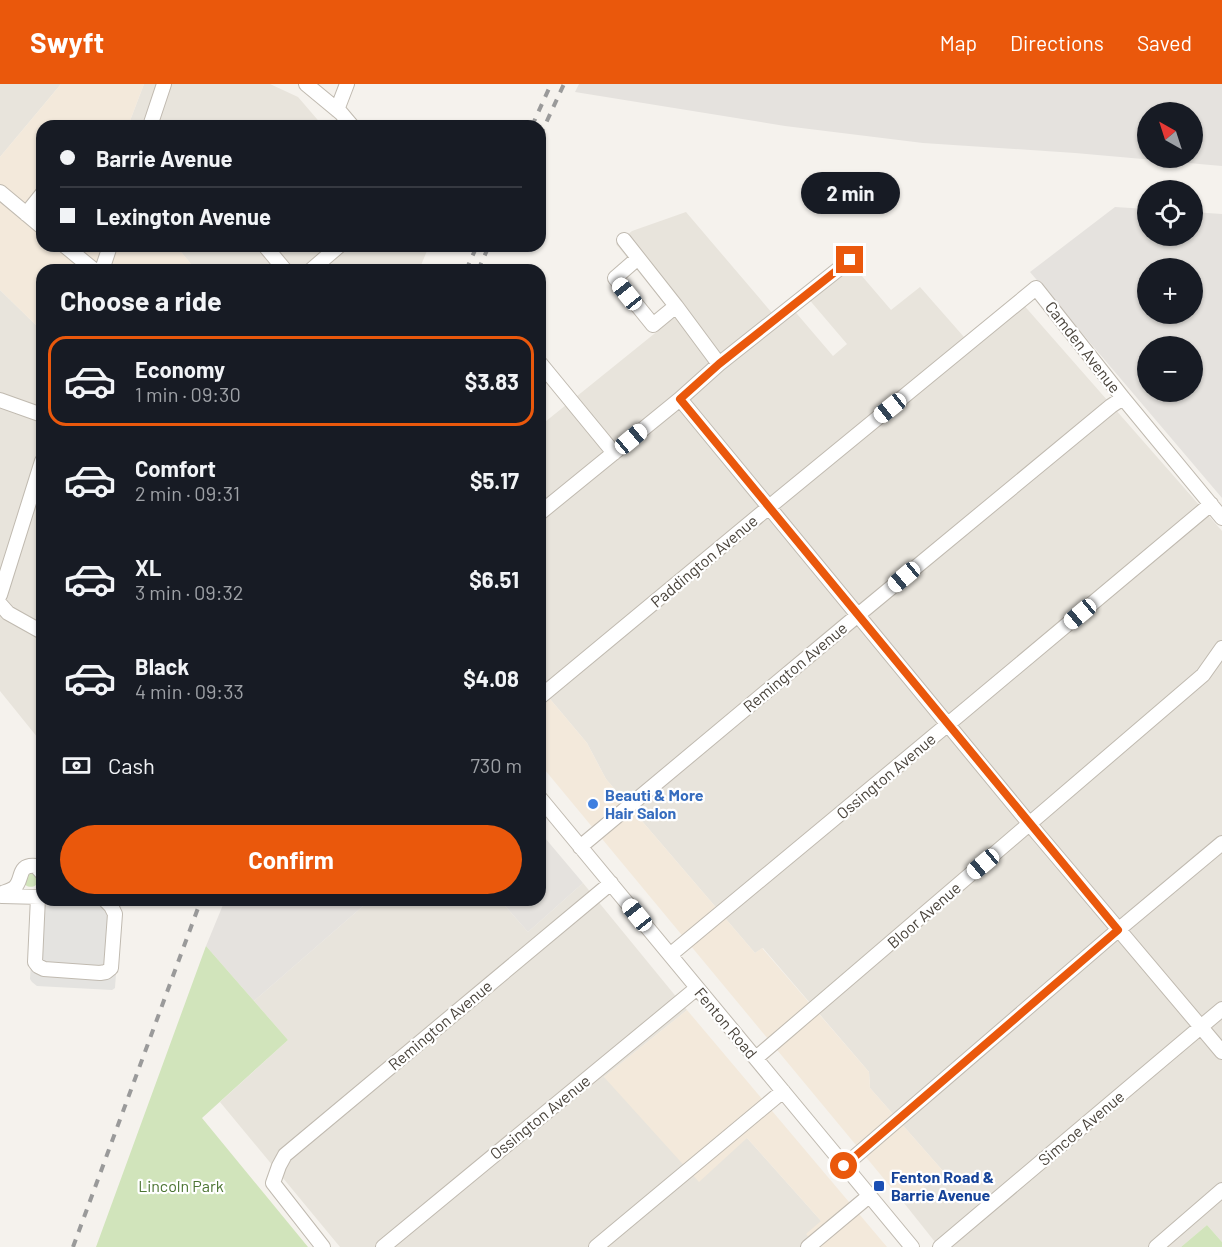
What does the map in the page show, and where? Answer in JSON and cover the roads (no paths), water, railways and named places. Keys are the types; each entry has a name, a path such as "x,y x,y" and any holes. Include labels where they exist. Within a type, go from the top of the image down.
{"street":[{"path":"152,120 164,84"},
{"path":"306,84 346,120"},
{"path":"337,110 347,84"},
{"path":"0,192 36,222"},
{"path":"26,214 36,202"},
{"path":"624,240 719,364"},
{"path":"72,252 87,264"},
{"path":"270,252 280,264"},
{"path":"318,264 332,252"},
{"path":"638,258 615,278 621,286 653,326 676,306"},
{"path":"546,508 680,399 719,364 850,260"},
{"name":"Camden Avenue","path":"1036,288 1222,518"},
{"name":"Paddington Avenue","path":"546,693 768,507 1036,288"},
{"path":"546,370 614,453"},
{"name":"Remington Avenue","path":"580,847 1123,398"},
{"path":"680,399 1030,824 1222,1052"},
{"path":"0,400 36,413"},
{"path":"0,595 36,480"},
{"name":"Ossington Avenue","path":"670,955 1211,504"},
{"path":"0,604 8,613 36,629"},
{"name":"Bloor Avenue","path":"756,1058 1203,675 1222,648"},
{"name":"Fenton Road","path":"546,805 912,1247"},
{"path":"844,1166 1222,843"},
{"path":"0,895 14,889 25,868 36,866"},
{"name":"Remington Avenue","path":"323,1247 273,1183 285,1155 610,883"},
{"path":"0,895 36,897"},
{"path":"39,906 34,962 44,969 100,973 111,968 115,914 111,906"},
{"name":"Ossington Avenue","path":"383,1247 697,988"},
{"name":"Simcoe Avenue","path":"940,1247 1222,1009"},
{"path":"596,1247 783,1091"},
{"path":"1156,1247 1222,1190"},
{"path":"808,1247 869,1196"}],"railway":[{"path":"535,120 551,84"},
{"path":"546,123 564,84"},
{"path":"469,264 474,252"},
{"path":"481,264 486,252"},
{"path":"73,1247 199,906"}],"place":[{"name":"Beauti & More Hair Salon","path":"593,804"},
{"name":"Fenton Road & Barrie Avenue","path":"879,1186"}],"park label":[{"name":"Lincoln Park","path":"181,1186"}]}
